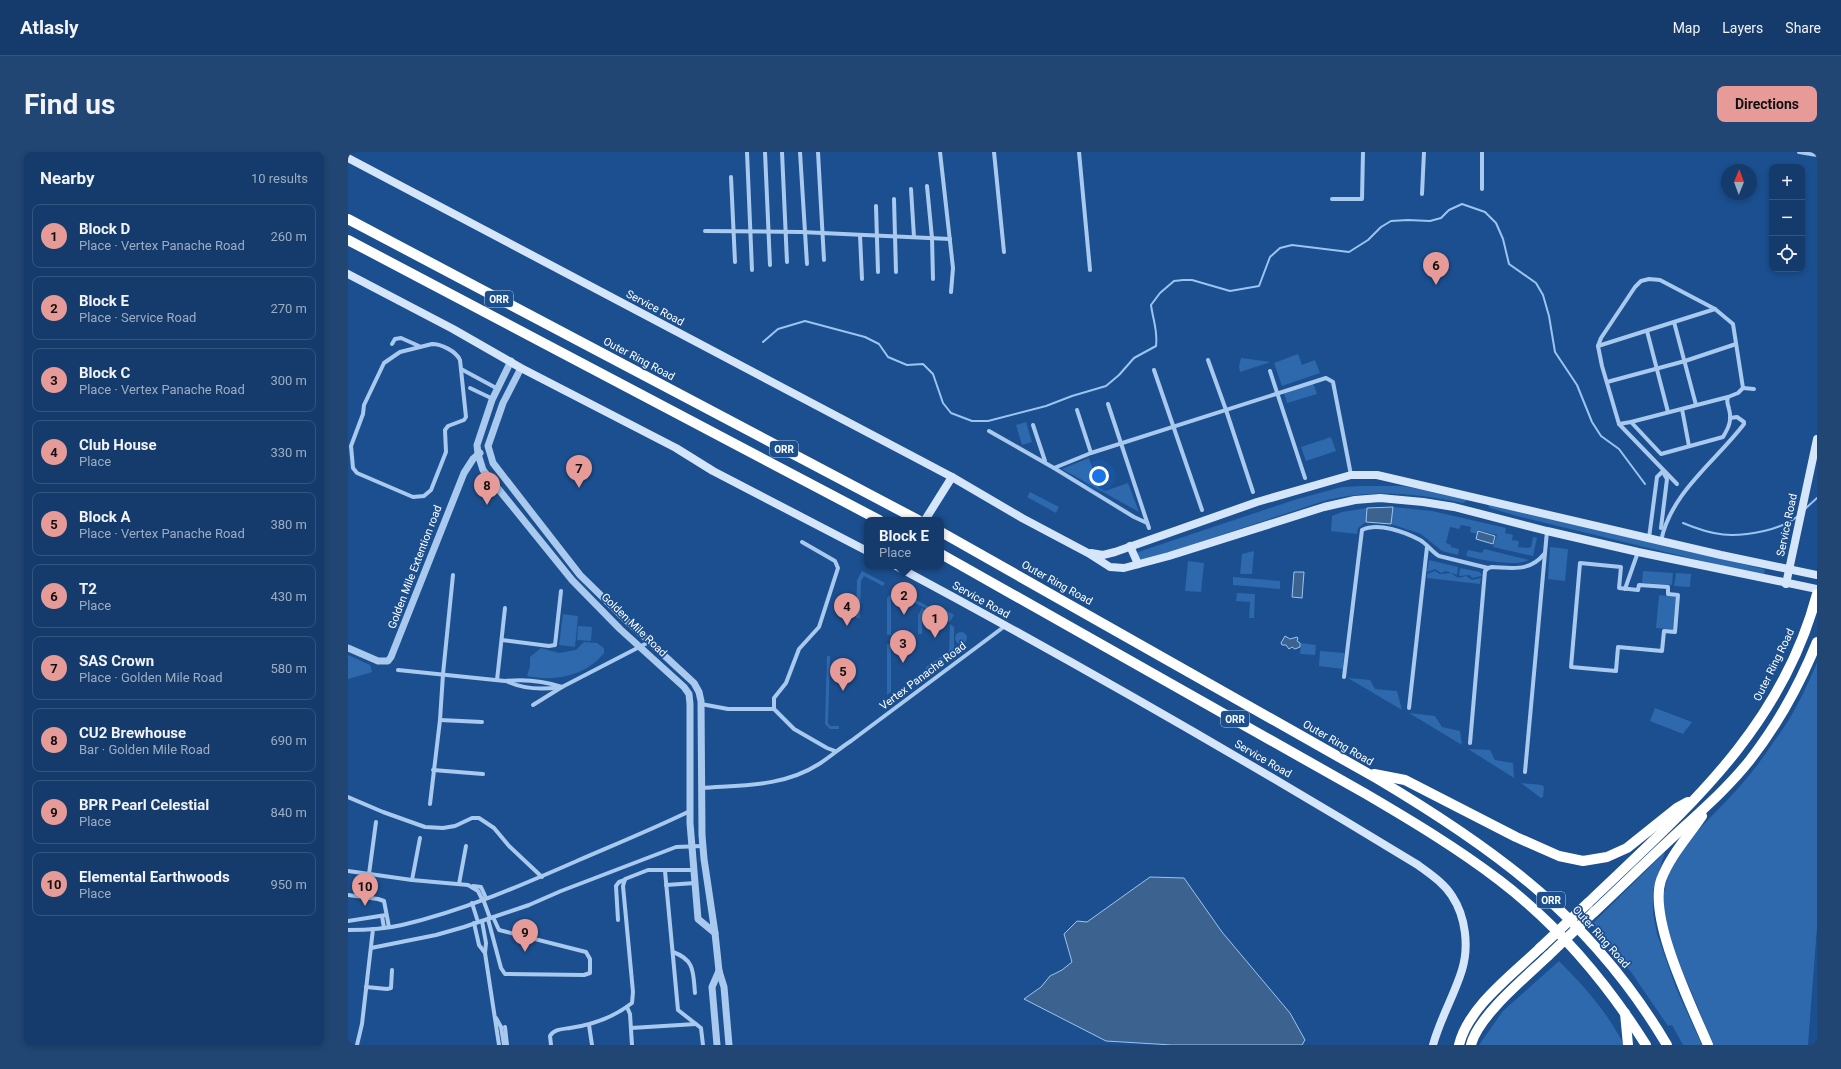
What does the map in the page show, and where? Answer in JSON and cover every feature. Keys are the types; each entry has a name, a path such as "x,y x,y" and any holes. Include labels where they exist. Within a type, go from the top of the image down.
{"highway":[{"name":"Outer Ring Road","path":"348,219 912,517"},
{"name":"ORR","path":"348,240 872,517"},
{"name":"Outer Ring Road","path":"944,534 1366,773 1467,834 1550,899 1584,934 1623,980 1667,1045"},
{"name":"ORR","path":"944,556 1038,607 1366,794 1457,850 1500,881 1546,921 1587,964 1625,1012 1646,1045"},
{"name":"Outer Ring Road","path":"1459,1045 1472,1017 1490,996 1682,813 1737,752 1775,696 1792,661 1810,617 1817,595"},
{"path":"1470,1045 1481,1023 1499,1003 1594,912 1710,805 1742,770 1771,731 1798,685 1817,642"},
{"path":"1366,773 1405,780 1516,837 1559,856 1583,861 1607,857 1627,848 1677,808 1696,797"},
{"path":"1708,1045 1666,940 1659,913 1660,882 1673,855 1710,805"},
{"path":"1625,1012 1628,1045"}],"main road":[{"name":"Service Road","path":"348,158 952,477 1022,518 1088,552 1110,567 1124,568 1324,507 1355,500 1380,498 1423,502 1477,512 1548,531 1638,552 1786,584 1817,439"},
{"path":"348,274 511,361 521,368 676,448 713,470 864,549"},
{"path":"1088,552 1103,555 1257,502 1351,475 1377,475 1660,541 1817,575"},
{"path":"927,517 952,477"},
{"path":"1477,512 1480,499"},
{"path":"1130,546 1138,564"},
{"name":"Service Road","path":"903,569 1096,675 1296,790 1418,865 1436,878 1452,896 1460,913 1465,932 1466,953 1462,971 1433,1045"},
{"path":"1786,584 1817,589"}],"street":[{"path":"747,152 752,270"},
{"path":"765,152 770,265"},
{"path":"782,152 787,232 787,262"},
{"path":"800,152 807,264"},
{"path":"818,152 824,260"},
{"path":"940,152 953,268 951,292"},
{"path":"994,152 1004,252"},
{"path":"1079,152 1090,270"},
{"path":"1332,199 1362,199 1364,152"},
{"path":"1422,194 1424,152"},
{"path":"1482,152 1482,189"},
{"path":"1799,152 1811,153 1817,156"},
{"path":"731,177 735,231 735,262"},
{"path":"927,186 932,238 933,279"},
{"path":"911,189 914,237"},
{"path":"894,199 896,272"},
{"path":"876,206 878,272"},
{"path":"705,231 806,232 950,239"},
{"path":"860,235 862,279"},
{"path":"1677,484 1619,424 1598,346 1608,326 1641,281 1649,279 1660,280 1715,309 1733,324 1743,388"},
{"path":"1598,346 1715,309"},
{"path":"1674,322 1696,405"},
{"path":"1647,330 1668,412"},
{"path":"392,344 395,339 399,338 420,346"},
{"path":"435,344 458,356 461,369 466,417 464,420 448,426 445,430 447,449 430,490 427,494 419,497 413,497 357,474 353,468 349,446 363,414 364,404 384,363 400,352 420,346 435,344"},
{"path":"1607,382 1685,361 1736,344"},
{"path":"1208,360 1226,410 1252,492"},
{"name":"Golden Mile Road","path":"511,361 493,399 477,444 478,454 483,470 572,580 639,646 684,687 689,694 691,846 698,919 715,933"},
{"path":"478,454 489,450 488,446 503,403 521,368"},
{"path":"461,369 498,389"},
{"path":"1154,370 1202,510"},
{"path":"1270,371 1305,478"},
{"path":"1054,468 1091,453 1326,378 1333,382 1351,475"},
{"path":"470,388 493,399"},
{"path":"1743,388 1754,389"},
{"path":"1619,424 1728,397 1738,393 1743,388"},
{"path":"1631,422 1661,454 1723,437 1730,424 1726,401 1728,397"},
{"path":"1108,404 1149,528"},
{"path":"1682,409 1689,446"},
{"path":"1077,410 1091,453"},
{"path":"1660,541 1669,515 1679,499 1744,424 1744,422 1738,417 1730,418"},
{"path":"1033,425 1045,462"},
{"path":"989,431 1045,462 1134,517 1147,523"},
{"name":"Golden Mile Road","path":"489,450 493,463 580,575 694,683 699,692 701,704 703,846 719,971 724,987 729,1045"},
{"name":"Golden Mile Extention road","path":"348,648 378,661 388,661 391,657 461,480 469,464 478,454"},
{"path":"1649,538 1657,477 1663,471"},
{"path":"1660,541 1667,479 1663,471"},
{"path":"1656,483 1666,484"},
{"path":"1344,677 1362,530 1369,527 1378,527 1399,532 1422,541 1439,556 1488,568 1525,568 1538,562 1545,553"},
{"path":"1524,772 1548,531"},
{"path":"774,710 774,698 786,683 799,649 819,628 838,568 835,561 802,542"},
{"path":"1410,708 1427,546"},
{"path":"1624,589 1638,552"},
{"path":"1580,563 1620,567 1619,588 1624,589 1638,590 1639,585 1668,587 1668,594 1678,595 1675,632 1664,631 1662,651 1618,647 1616,671 1571,667 1580,563"},
{"path":"1470,743 1484,577 1488,568"},
{"path":"430,804 440,720 453,575"},
{"path":"502,640 549,646 555,645 562,591"},
{"path":"497,680 504,608"},
{"name":"Vertex Panache Road","path":"702,788 780,782 819,764 1005,626"},
{"path":"533,705 562,686 649,642"},
{"path":"398,670 505,681 551,683 562,686"},
{"path":"701,704 728,709 774,710 794,729 835,751"},
{"path":"440,720 482,722"},
{"path":"433,770 483,774"},
{"path":"348,797 383,812 425,827 443,828 455,826 472,818 478,818 494,828 509,846 542,877"},
{"path":"348,930 387,927 430,917 472,903 542,877 632,839 690,811"},
{"path":"369,874 376,822"},
{"path":"412,880 420,838"},
{"path":"459,884 466,846"},
{"path":"371,948 436,935 478,922 529,905 561,891 676,847 703,846"},
{"path":"618,920 616,886 619,882 648,870 693,870"},
{"path":"348,871 412,880 468,885 478,891 484,898 490,918 491,932 505,974 584,975 590,972 590,956 586,952 498,929 491,932"},
{"path":"665,871 678,1010 701,1028 703,1045"},
{"path":"551,1045 550,1036 554,1031 589,1025 627,1007 632,1003 633,992 623,886 625,879"},
{"path":"666,885 695,883"},
{"path":"348,895 384,901 384,915 387,927"},
{"path":"472,903 486,943 485,953 498,1045"},
{"path":"348,921 384,915"},
{"path":"490,918 498,929"},
{"path":"478,922 479,945 485,953"},
{"path":"357,1045 373,929"},
{"path":"673,952 683,956 690,963 695,993"},
{"path":"366,987 391,988 392,970"},
{"name":"Golden Mile Road","path":"717,1045 712,987 719,971"},
{"path":"627,1007 630,1014 632,1045"},
{"path":"494,1016 501,1027 504,1045"},
{"path":"631,1028 696,1024"},
{"path":"589,1025 592,1045"},
{"path":"505,1027 507,1045"}],"shaded area":[{"path":"1298,354 1302,365 1315,360 1320,373 1282,386 1274,363"},
{"path":"1241,358 1271,362 1240,372 1239,366"},
{"path":"1313,383 1317,394 1287,403 1284,393"},
{"path":"1026,422 1032,442 1022,445 1016,425"},
{"path":"1331,437 1336,451 1306,461 1301,447"},
{"path":"1089,458 1099,488 1105,491 1128,483 1139,512 1062,469"},
{"path":"1402,486 1470,498 1463,503 1412,495 1378,493 1327,500 1142,561 1137,556 1138,552 1297,499 1342,487"},
{"path":"1030,492 1059,507 1056,513 1027,497"},
{"path":"1489,503 1764,569 1765,571 1764,574 1727,567 1517,516 1490,508 1488,506"},
{"path":"1393,507 1432,511 1506,528 1505,533 1513,535 1512,540 1519,541 1518,547 1531,547 1533,537 1537,538 1533,556 1493,547 1497,535 1478,530 1477,534 1470,532 1471,527 1461,525 1459,529 1450,527 1446,543 1451,545 1451,547 1459,549 1458,555 1442,551 1421,534 1391,524"},
{"path":"1393,507 1391,524 1366,522 1367,508"},
{"path":"1367,508 1366,522 1358,528 1357,534 1331,531 1332,516 1342,512"},
{"path":"1478,531 1495,536 1493,544 1476,539"},
{"path":"1550,547 1568,549 1565,581 1548,579"},
{"path":"1484,549 1529,560 1507,563 1466,556 1468,550 1482,553"},
{"path":"1254,551 1252,574 1240,574 1242,554"},
{"path":"1429,560 1458,567 1457,575 1446,571 1441,573 1435,569 1427,572"},
{"path":"1188,561 1204,563 1201,592 1185,591"},
{"path":"1460,568 1480,572 1482,575 1472,578 1470,575 1459,576"},
{"path":"862,571 885,583 883,586 864,576 861,581 860,618 856,618 857,580"},
{"path":"1435,571 1440,574 1451,573 1458,578 1466,576 1472,580 1481,578 1480,584 1427,578 1427,574"},
{"path":"1643,571 1673,573 1672,585 1642,583"},
{"path":"1294,572 1304,572 1302,598 1292,597"},
{"path":"1676,573 1691,574 1690,587 1674,586"},
{"path":"1233,577 1280,581 1280,589 1233,585"},
{"path":"896,588 899,591 891,600 891,635 887,635 887,598"},
{"path":"901,592 937,611 936,614 898,594"},
{"path":"1237,593 1255,594 1254,618 1249,618 1250,602 1236,601"},
{"path":"1659,595 1676,597 1673,630 1656,628"},
{"path":"845,598 855,598 855,613 840,613 840,603 845,602"},
{"path":"922,608 925,610 922,616 922,634 918,634 918,615"},
{"path":"942,608 954,615 950,622 938,615"},
{"path":"563,614 578,616 575,647 559,645"},
{"path":"950,624 954,627 954,653 926,672 926,667 949,651"},
{"path":"578,626 592,627 591,641 577,640"},
{"path":"961,632 965,634 967,638 965,642 961,644 957,642 955,638 957,634"},
{"path":"1285,636 1290,639 1297,637 1300,647 1295,649 1292,647 1289,649 1286,645 1282,645 1281,643"},
{"path":"584,642 597,643 604,648 604,653 597,661 588,667 579,672 558,677 537,678 527,676 530,666 530,657 541,648 559,653 576,650"},
{"path":"1301,643 1316,645 1315,655 1300,654"},
{"path":"887,644 891,644 891,692 887,695"},
{"path":"1320,651 1344,653 1343,669 1319,666"},
{"path":"348,655 370,665 372,672 348,679"},
{"path":"827,656 830,656 828,723 830,726 839,726 839,729 830,729 825,724"},
{"path":"1817,663 1817,927 1808,1045 1713,1045 1672,947 1664,911 1665,891 1669,873 1688,842 1728,800 1758,764 1787,722"},
{"path":"1348,678 1370,680 1375,689 1397,691 1402,710"},
{"path":"1655,708 1692,722 1683,734 1650,721"},
{"path":"1409,713 1435,716 1442,727 1460,731 1462,745"},
{"path":"1468,749 1490,750 1495,760 1513,763 1514,778"},
{"path":"1521,783 1542,785 1544,787 1543,797 1541,798"},
{"path":"1665,852 1653,891 1653,913 1657,934 1676,988 1702,1045 1683,1045 1672,1025 1668,1026 1631,972 1592,924"},
{"path":"1150,877 1184,878 1222,932 1290,1013 1305,1040 1302,1045 1172,1045 1106,1041 1024,999 1041,987 1050,976 1062,970 1072,962 1064,934 1077,921 1087,922"},
{"path":"1559,961 1595,1000 1611,1022 1624,1045 1479,1045 1503,1011"}],"waterway":[{"path":"763,342 778,329 805,321 865,337 879,344 888,357 907,365 923,364 933,374 943,403 951,413 972,421 988,421 1046,406 1072,396 1106,386 1119,375 1134,358 1156,346 1156,330 1151,305 1160,293 1174,281 1192,280 1230,291 1259,286 1270,257 1280,248 1292,245 1349,252 1368,240 1381,227 1391,221 1430,221 1441,218 1449,210 1462,204 1485,212 1496,223 1503,239 1509,264 1536,283 1543,295 1549,316 1555,352 1577,385 1592,422 1601,436 1619,449 1645,484"},
{"path":"1805,509 1817,498"},
{"path":"1683,523 1704,531 1742,535 1778,527 1798,516"}],"place":[{"name":"T2","path":"1436,285"},
{"name":"SAS Crown","path":"579,488"},
{"name":"CU2 Brewhouse","path":"487,505"},
{"name":"Block E","path":"904,615"},
{"name":"Club House","path":"847,626"},
{"name":"Block D","path":"935,638"},
{"name":"Block C","path":"903,663"},
{"name":"Block A","path":"843,691"},
{"name":"Elemental Earthwoods","path":"365,906"},
{"name":"BPR Pearl Celestial","path":"525,952"}]}
